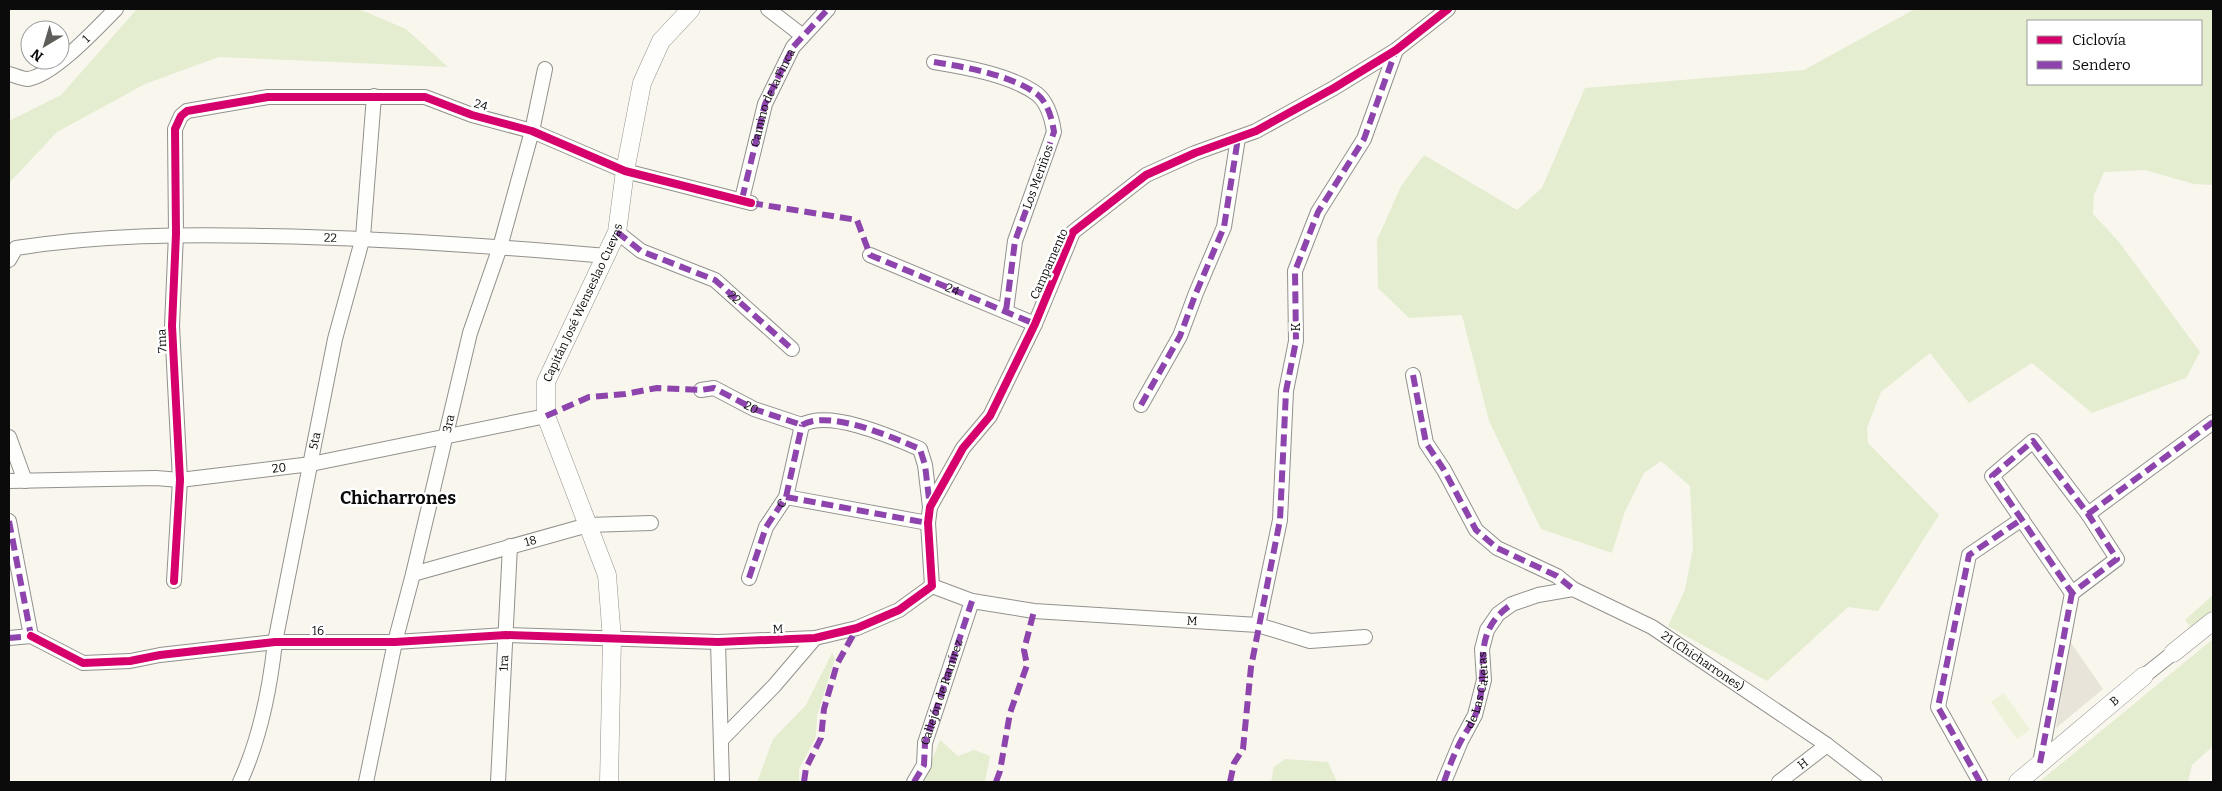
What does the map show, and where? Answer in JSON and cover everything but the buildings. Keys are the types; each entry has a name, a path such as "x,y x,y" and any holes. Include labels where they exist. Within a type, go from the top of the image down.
{"street":[{"name":"1","path":"9,74 27,79 72,53 116,9"},
{"name":"Capitán José Wenseslao Cuevas","path":"609,782 612,639 607,575 546,416 546,382 617,232 625,171 642,83 661,41 691,9"},
{"path":"768,9 803,36"},
{"name":"Camino de la Finca","path":"746,201 765,104 793,47 828,9"},
{"name":"Campamento","path":"932,586 928,523 930,507 963,448 990,416 1035,324 1073,232 1146,175 1195,153 1256,131 1334,88 1396,50 1448,9"},
{"name":"K","path":"1258,625 1280,520 1286,391 1296,341 1295,271 1318,212 1364,139 1396,50"},
{"name":"Los Meriños","path":"934,62 964,67 1024,87 1038,95 1050,114 1053,123 1054,132 1015,241 1006,311"},
{"name":"3ra","path":"366,782 395,642 413,574 444,436 470,333 500,247 532,131 545,70"},
{"name":"5ta","path":"240,782 252,757 272,671 275,642 335,340 363,238 374,96"},
{"name":"24","path":"194,109 268,97 425,97 472,115 532,131 625,171 746,201"},
{"name":"7ma","path":"174,580 180,480 172,326 176,234 175,128 181,116 194,109"},
{"path":"1140,404 1180,336 1224,228 1238,138"},
{"name":"22","path":"617,232 641,251 715,280 792,349"},
{"name":"22","path":"9,260 16,248 54,242 176,234 363,238 606,256"},
{"name":"24","path":"870,255 1035,324"},
{"name":"21 (Chicharrones)","path":"1414,375 1426,443 1444,470 1476,530 1497,548 1557,576 1573,589 1652,627 1827,745 1875,782"},
{"name":"20","path":"701,390 714,388 754,409 802,425"},
{"name":"20","path":"9,481 156,478 180,480 311,464 546,416"},
{"path":"802,425 818,419 874,430 920,449 925,466 930,507"},
{"path":"2088,514 2213,422"},
{"name":"C","path":"749,578 766,527 786,497 802,425"},
{"path":"9,437 25,481"},
{"path":"2040,763 2072,593 2117,558 2088,514 2033,441 1992,476 2072,593"},
{"path":"786,497 928,523"},
{"path":"1980,782 1938,707 1969,555 2022,519"},
{"path":"9,521 31,636 9,638"},
{"name":"18","path":"413,574 588,525 651,523"},
{"name":"1ra","path":"498,782 510,546"},
{"name":"M","path":"612,639 718,642 814,638 857,628 899,610 932,586 972,601 1034,611 1258,625 1310,641 1365,637"},
{"name":"de Las Caleras","path":"1444,782 1461,741 1475,715 1484,680 1482,649 1488,630 1498,614 1512,604 1538,595 1573,589"},
{"name":"Callejón de Ramírez","path":"914,782 924,765 925,743 972,601"},
{"name":"B","path":"2018,782 2144,676 2213,621"},
{"name":"16","path":"31,636 83,663 130,661 160,654 275,642 395,642 506,635 612,639"},
{"path":"722,739 774,686 814,638"},
{"path":"718,642 722,782"},
{"name":"H","path":"1779,782 1827,745"}],"green space":[{"path":"137,9 359,9 406,29 448,67 219,57 145,84 57,132 9,183 9,121 61,95"},
{"path":"1915,9 2213,9 2213,183 2211,185 2194,184 2145,170 2104,172 2094,195 2093,214 2119,242 2200,352 2186,378 2092,413 2032,363 1969,403 1930,353 1881,392 1867,428 1868,443 1939,515 1878,611 1848,607 1767,681 1668,626 1685,590 1693,548 1690,486 1661,461 1644,473 1624,514 1612,553 1541,529 1489,421 1462,315 1409,318 1378,288 1377,240 1401,186 1424,155 1517,210 1542,188 1585,88 1804,70"},
{"path":"2213,595 2213,611 2192,628 2185,620"},
{"path":"2213,639 2213,746 2192,765 2188,782 2039,782"},
{"path":"832,653 835,658 817,716 816,737 799,769 799,782 757,782 773,739 806,705"},
{"path":"2004,693 2030,730 2017,739 1991,702"},
{"path":"940,740 958,756 974,750 990,756 985,782 923,782"},
{"path":"1285,759 1328,762 1337,782 1271,782 1274,767"}],"shaded area":[{"path":"2069,640 2103,689 2056,728"}],"marked path":[{"path":"742,199 765,104 793,47 828,9"},
{"path":"1230,782 1234,763 1243,749 1251,667 1280,520 1286,391 1296,341 1295,271 1318,212 1364,139 1396,50"},
{"path":"934,62 973,69 1026,87 1041,98 1051,117 1054,132 1015,241 1006,311"},
{"path":"1141,405 1180,336 1224,227 1238,138"},
{"path":"751,203 857,220 870,255 1035,324"},
{"path":"617,232 641,251 715,280 792,349"},
{"path":"1413,375 1426,443 1444,470 1476,530 1497,548 1557,576 1573,589"},
{"path":"546,416 589,397 625,394 657,388 701,390 714,388 754,409 802,425"},
{"path":"802,425 814,421 844,422 861,426 920,449 925,465 930,507"},
{"path":"2088,514 2213,422"},
{"path":"749,578 766,527 786,497 802,425"},
{"path":"2033,441 2088,514 2117,559 2072,593 1992,476 2033,441"},
{"path":"786,497 928,523"},
{"path":"1980,782 1938,707 1969,555 2022,519"},
{"path":"9,521 31,636"},
{"path":"2040,763 2072,593"},
{"path":"914,782 924,765 925,743 972,601"},
{"path":"1444,782 1452,760 1474,719 1480,700 1483,655 1489,628 1498,616 1512,604"},
{"path":"996,782 1000,771 1010,713 1027,665 1024,650 1034,611"},
{"path":"804,782 806,768 821,738 824,709 837,664 857,628"},
{"path":"9,638 31,636"}],"cycle path":[{"path":"31,636 83,663 130,661 160,655 275,642 395,642 506,635 718,642 815,638 857,628 899,610 932,586 928,523 930,507 963,448 990,416 1035,324 1073,232 1146,175 1195,153 1256,131 1334,88 1396,50 1448,9"},
{"path":"174,581 180,480 172,326 176,234 175,129 181,116 187,111 268,97 425,97 472,115 532,131 625,171 751,203"}],"district":[{"name":"Chicharrones","path":"398,498"}]}
